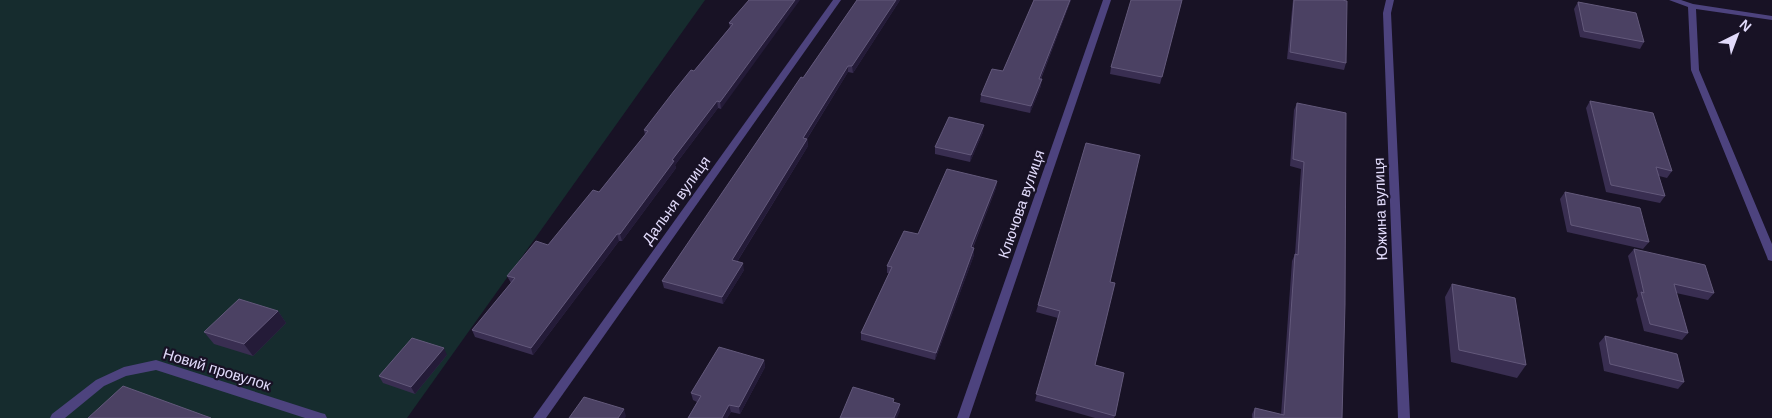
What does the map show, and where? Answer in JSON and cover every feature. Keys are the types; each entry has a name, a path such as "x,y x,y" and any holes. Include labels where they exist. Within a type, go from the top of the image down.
{"street":[{"name":"Дальня вулиця","path":"539,418 837,0"},
{"name":"Ключова вулиця","path":"964,418 1107,0"},
{"name":"Южина вулиця","path":"1390,0 1387,13 1404,418"},
{"path":"1673,0 1692,6 1772,18"},
{"path":"1692,6 1695,70 1772,257"},
{"name":"Новий провулок","path":"56,418 100,383 124,372 156,366 321,418"}],"green space":[{"path":"0,0 705,0 407,418 0,418"}],"building":[{"path":"749,0 795,0 720,102 717,101 672,160 674,161 620,234 617,234 531,348 472,330 515,278 507,276 536,241 548,245 593,190 599,192 648,131 644,130 674,91 691,70 694,71 733,24 729,23"},
{"path":"857,0 896,0 852,66 848,66 803,138 807,139 732,260 743,263 722,297 662,281 801,77 803,78"},
{"path":"1034,0 1070,0 1039,79 1042,79 1031,106 981,95 992,69 1003,71"},
{"path":"1131,0 1182,0 1162,77 1111,67"},
{"path":"1294,0 1347,1 1346,63 1290,52"},
{"path":"1578,2 1636,13 1644,42 1584,31"},
{"path":"1590,101 1653,113 1672,171 1656,167 1665,196 1611,185"},
{"path":"1297,103 1346,113 1345,304 1342,418 1254,418 1255,408 1284,415 1295,254 1298,255 1304,162 1293,159"},
{"path":"949,117 984,125 971,155 935,147"},
{"path":"1086,143 1140,155 1110,282 1115,283 1095,365 1124,373 1115,416 1036,394 1060,311 1038,305"},
{"path":"947,169 997,181 971,247 974,248 936,353 861,333 892,267 887,266 904,231 918,234"},
{"path":"1565,192 1640,208 1649,242 1571,225"},
{"path":"1634,249 1705,265 1714,293 1674,284 1688,333 1650,324 1641,292 1644,293"},
{"path":"1452,284 1515,298 1526,365 1459,350"},
{"path":"239,299 278,311 244,344 204,332"},
{"path":"1605,336 1677,354 1684,382 1610,364"},
{"path":"412,338 444,348 411,387 379,376"},
{"path":"719,347 764,360 739,407 729,405 722,418 688,418 701,396 691,393"},
{"path":"123,386 211,418 88,418"},
{"path":"853,387 894,399 893,402 900,404 894,418 840,418"},
{"path":"584,397 624,409 618,418 569,418"}]}
